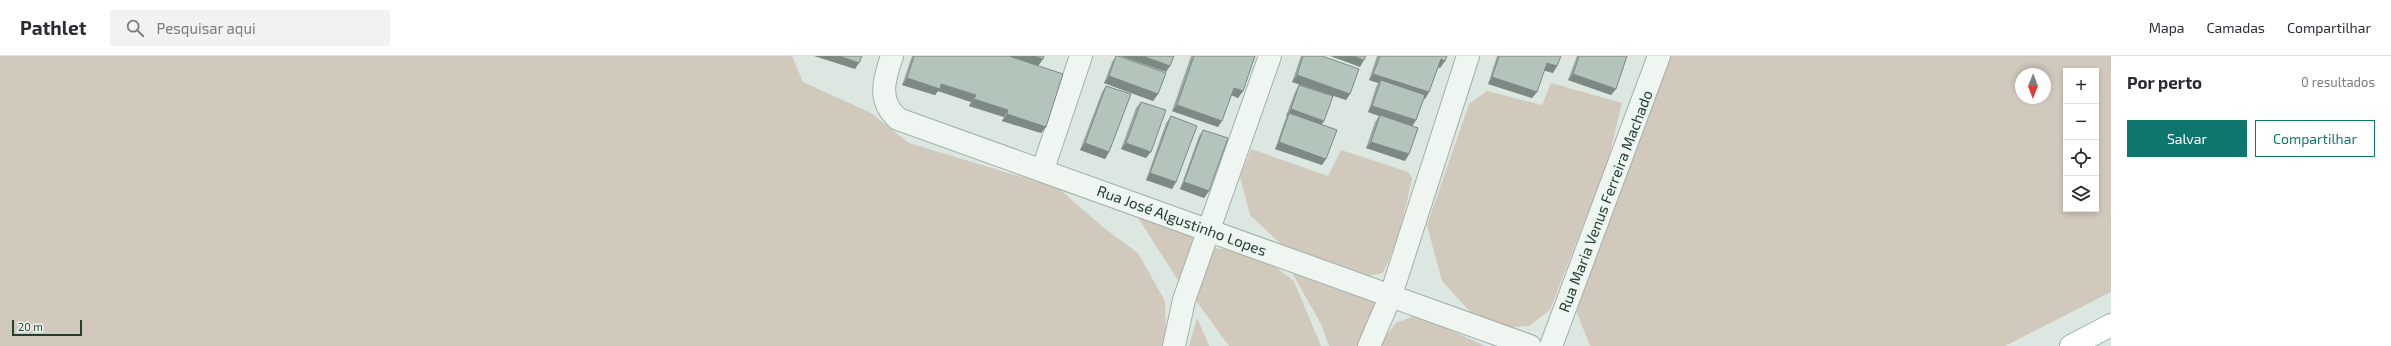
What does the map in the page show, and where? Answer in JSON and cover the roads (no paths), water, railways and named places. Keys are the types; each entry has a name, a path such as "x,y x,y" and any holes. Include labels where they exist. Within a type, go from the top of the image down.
{"main road":[{"path":"2071,346 2111,325"}],"street":[{"name":"Rua José Algustinho Lopes","path":"892,56 885,77 884,96 888,110 898,119 1043,169 1530,346"},
{"path":"1043,169 1081,56"},
{"path":"1174,346 1184,300 1270,56"},
{"path":"1369,346 1391,295 1468,56"},
{"name":"Rua Maria Venus Ferreira Machado","path":"1551,346 1659,56"}]}
